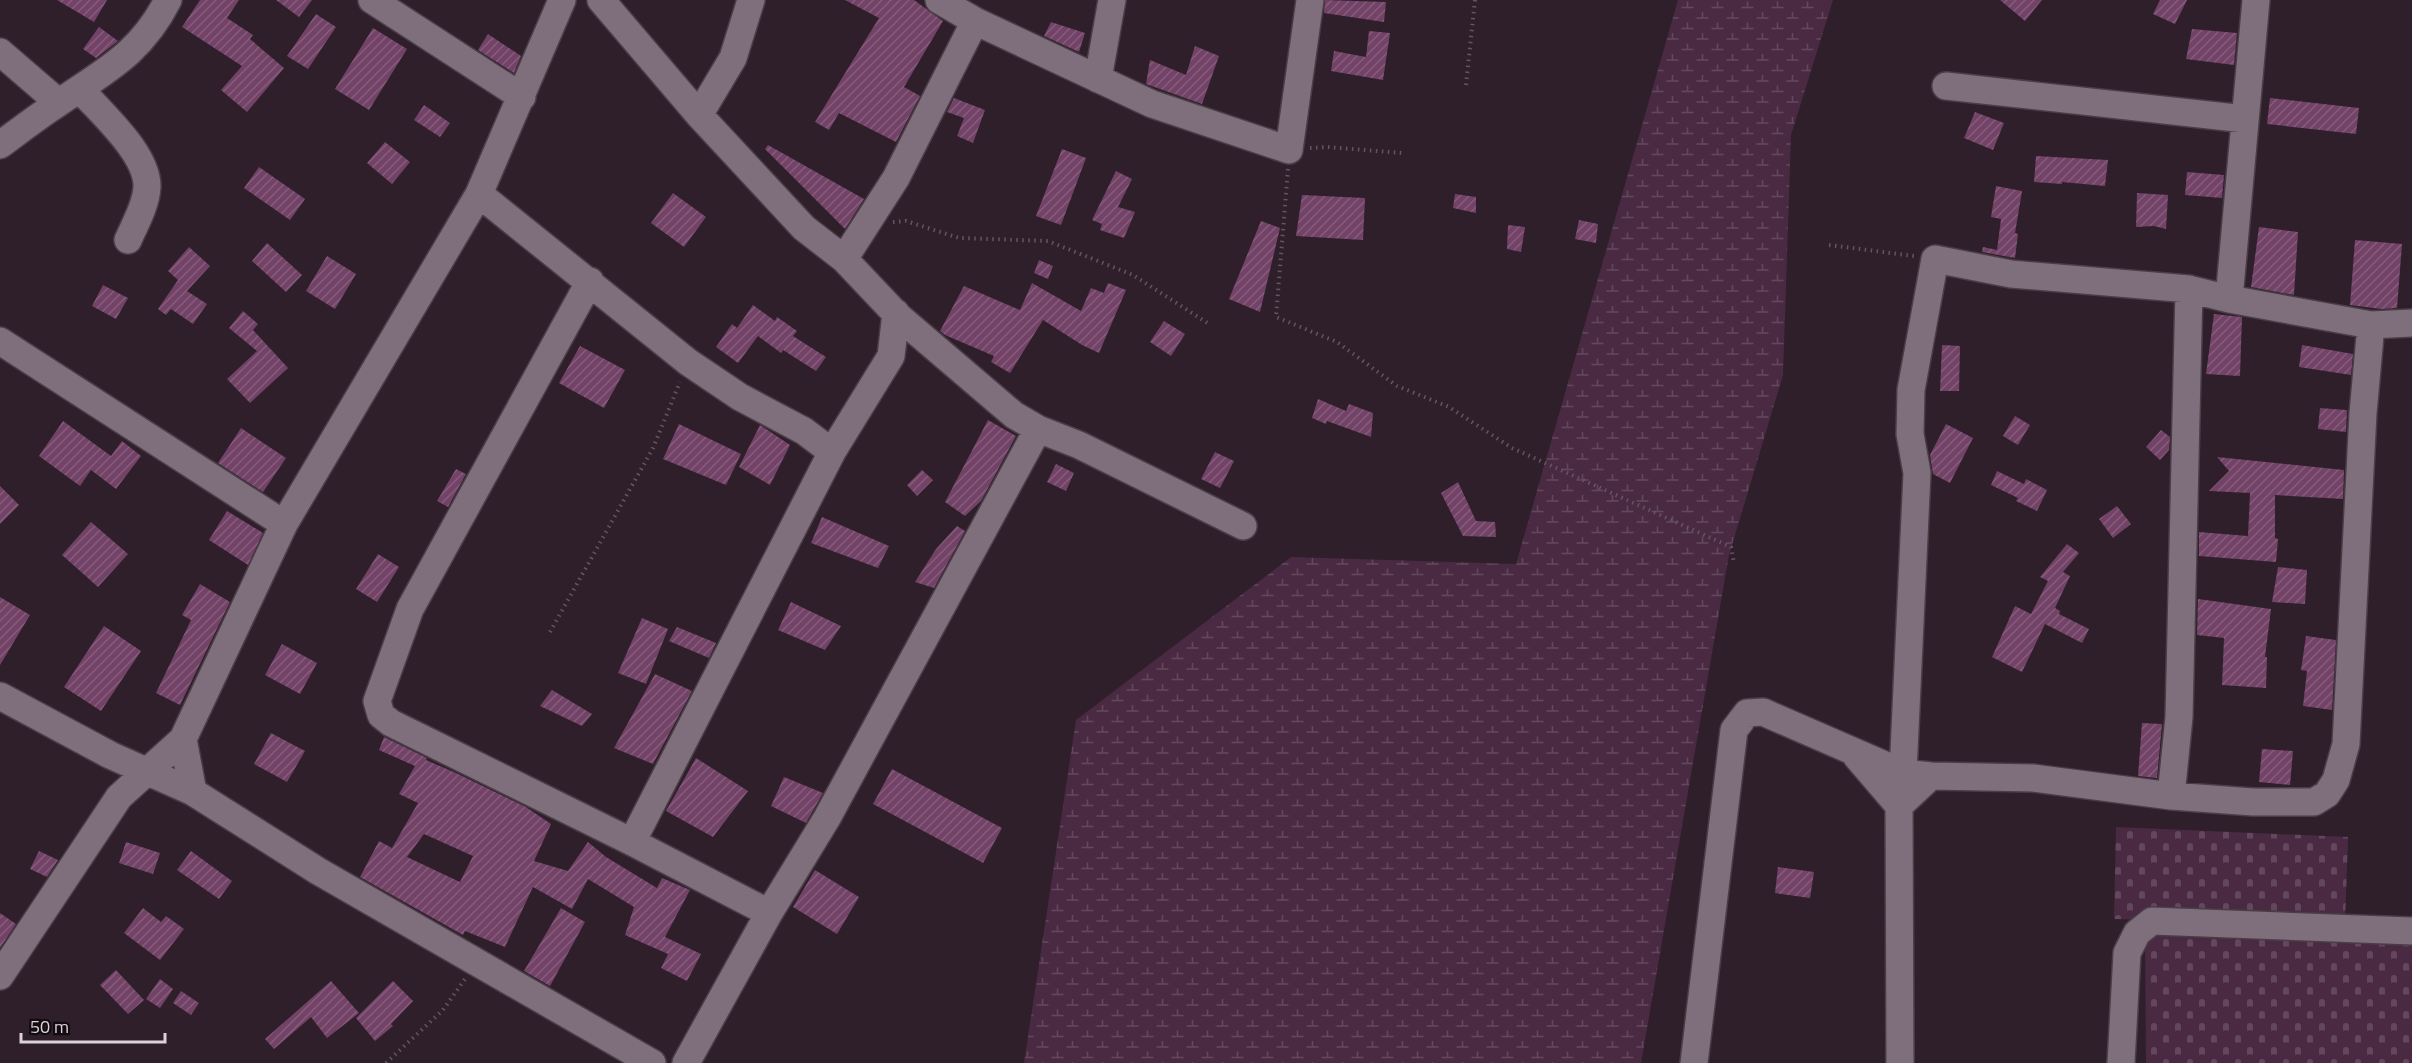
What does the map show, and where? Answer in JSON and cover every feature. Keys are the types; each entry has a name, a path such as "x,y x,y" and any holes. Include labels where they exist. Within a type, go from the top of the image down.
{"street":[{"path":"0,145 108,70 140,43 168,0"},
{"path":"372,0 522,97"},
{"path":"0,976 119,798 183,739 284,524 479,194 562,0"},
{"path":"601,0 699,115 804,228 844,259 929,344 1014,415 1038,429 1079,445 1243,526"},
{"path":"699,115 733,58 751,0"},
{"path":"939,0 975,21 1152,104 1289,150 1310,0"},
{"path":"1098,79 1112,0"},
{"path":"2229,299 2256,0"},
{"path":"844,259 896,178 975,21"},
{"path":"0,52 69,96 135,152 146,173 147,189 129,240"},
{"path":"1946,86 2245,119"},
{"path":"479,194 688,362 740,397 804,431 832,452"},
{"path":"1903,773 1917,473 1910,434 1911,390 1935,259 2011,274 2189,290 2371,325 2412,323"},
{"path":"590,281 410,609 377,701 381,715 391,723 632,842 769,913"},
{"path":"2171,796 2178,717 2189,290"},
{"path":"632,842 832,452 891,356 896,313"},
{"path":"1694,1063 1734,730 1747,713 1763,712 1903,773 1931,776 2033,778 2171,796 2253,802 2314,802 2327,794 2336,780 2346,744 2363,413 2371,325"},
{"path":"1,344 284,524"},
{"path":"891,356 929,344"},
{"path":"686,1063 769,913 827,818 1038,429"},
{"path":"0,696 110,755 193,792 318,871 477,963 610,1054 652,1063"},
{"path":"183,739 193,792"},
{"path":"1853,753 1899,806 1900,1063"},
{"path":"110,755 119,798"},
{"path":"1899,806 1931,776"},
{"path":"2121,1063 2127,953 2137,933 2152,921 2412,931"}],"path":[{"path":"1466,84 1475,0"},
{"path":"1402,153 1327,147 1289,150 1276,317 1337,342 1396,386 1449,407 1512,448 1731,547 1734,563"},
{"path":"866,225 906,221 959,238 1048,241 1133,275 1209,324"},
{"path":"1829,245 1935,259"},
{"path":"550,632 653,448 688,362"},
{"path":"386,1063 443,1010 477,963"}],"green space":[{"path":"1678,0 1833,0 1791,135 1783,375 1729,555 1641,1063 1024,1063 1076,720 1291,557 1516,564"},
{"path":"2116,827 2348,837 2345,924 2114,919"},
{"path":"2145,933 2412,944 2412,1063 2146,1063"}],"building":[{"path":"57,0 107,0 94,22"},
{"path":"200,0 239,0 227,18 253,35 250,39 284,68 247,112 221,90 242,66 182,27"},
{"path":"276,0 312,0 299,17"},
{"path":"845,0 914,0 943,21 904,87 920,96 896,142 839,113 829,130 815,122 879,18"},
{"path":"1325,0 1386,2 1384,22 1324,13"},
{"path":"2000,0 2042,0 2025,21"},
{"path":"2160,0 2187,0 2175,24 2153,14"},
{"path":"316,14 336,27 308,69 287,56"},
{"path":"1051,22 1085,33 1079,52 1044,36"},
{"path":"99,27 118,41 96,58 83,49"},
{"path":"373,28 407,49 369,110 335,89"},
{"path":"2192,29 2237,33 2234,65 2186,59"},
{"path":"1369,31 1390,33 1383,80 1331,71 1334,51 1366,57"},
{"path":"488,34 521,56 514,73 478,50"},
{"path":"1195,46 1219,56 1202,104 1146,84 1150,60 1186,75"},
{"path":"954,98 985,110 973,143 957,136 964,118 947,112"},
{"path":"2270,98 2359,108 2356,134 2267,124"},
{"path":"424,105 450,123 440,137 414,120"},
{"path":"1975,112 2004,123 1993,150 1964,138"},
{"path":"385,142 410,162 392,184 367,163"},
{"path":"768,145 864,199 845,229 765,149"},
{"path":"1062,149 1086,158 1061,225 1036,216"},
{"path":"2036,156 2108,160 2105,186 2034,182"},
{"path":"259,167 305,199 290,220 244,188"},
{"path":"1116,171 1132,179 1118,207 1135,212 1124,238 1100,230 1102,224 1092,220"},
{"path":"2187,172 2224,175 2222,198 2185,195"},
{"path":"1996,186 2022,191 2015,233 2018,234 2015,258 1982,252 1983,247 1997,250 2001,219 1991,217"},
{"path":"673,193 706,217 684,247 651,223"},
{"path":"2137,193 2168,195 2166,229 2154,226 2136,227"},
{"path":"1455,194 1476,197 1476,213 1453,208"},
{"path":"1302,195 1365,198 1363,240 1296,236"},
{"path":"1579,220 1598,224 1596,243 1575,239"},
{"path":"1261,221 1280,228 1260,312 1229,299"},
{"path":"1508,225 1525,227 1521,252 1507,249"},
{"path":"2259,227 2298,232 2294,295 2251,287"},
{"path":"2355,240 2402,244 2397,308 2381,309 2350,305"},
{"path":"267,243 302,275 286,292 252,261"},
{"path":"189,247 210,266 187,291 207,304 193,324 171,309 166,315 158,309 178,280 168,271"},
{"path":"327,256 356,274 335,309 306,291"},
{"path":"1039,260 1053,266 1048,279 1034,273"},
{"path":"1032,283 1081,311 1091,288 1104,293 1108,283 1126,290 1099,353 1043,320 1010,373 991,362 994,356 940,331 964,286 1020,310"},
{"path":"103,285 128,298 116,319 92,306"},
{"path":"753,305 775,321 777,317 797,331 793,336 826,357 816,371 783,350 781,353 758,336 738,363 716,347 732,324 737,328"},
{"path":"243,311 258,324 253,330 288,368 250,403 227,379 257,351 229,328"},
{"path":"2214,314 2242,317 2240,376 2206,374"},
{"path":"1164,321 1185,334 1171,356 1150,342"},
{"path":"1942,345 1960,346 1959,391 1940,391"},
{"path":"2302,345 2353,354 2351,375 2299,367"},
{"path":"580,346 625,370 604,408 559,383"},
{"path":"1318,399 1346,411 1349,404 1373,413 1371,437 1312,418"},
{"path":"2320,408 2347,410 2346,432 2318,429"},
{"path":"2015,416 2030,425 2018,445 2003,436"},
{"path":"988,420 1016,436 981,501 965,516 945,502"},
{"path":"63,421 111,456 122,441 141,456 116,489 91,470 80,486 39,456"},
{"path":"679,424 741,454 726,485 663,459"},
{"path":"1946,424 1973,438 1950,483 1933,474 1930,455"},
{"path":"760,425 790,445 770,485 739,467"},
{"path":"241,428 286,458 263,492 218,463"},
{"path":"2161,430 2170,437 2169,450 2160,460 2146,447"},
{"path":"1215,452 1234,461 1220,488 1201,479"},
{"path":"2217,457 2344,470 2343,499 2275,495 2275,538 2278,539 2276,562 2199,556 2199,532 2248,536 2250,493 2209,491 2229,471"},
{"path":"1056,464 1074,473 1066,491 1047,482"},
{"path":"456,469 466,474 448,507 437,501"},
{"path":"922,470 933,480 917,496 907,485"},
{"path":"1997,471 2024,484 2026,479 2047,490 2037,511 2016,501 2018,498 1991,485"},
{"path":"1458,482 1476,521 1495,522 1496,537 1463,536 1441,493"},
{"path":"0,486 19,505 0,524"},
{"path":"2117,506 2131,524 2113,538 2099,519"},
{"path":"227,511 263,533 248,565 209,540"},
{"path":"822,517 889,546 878,568 811,543"},
{"path":"91,522 128,554 98,587 62,555"},
{"path":"957,526 965,531 934,588 915,582 936,549"},
{"path":"2067,544 2079,553 2063,572 2070,576 2055,608 2060,611 2059,614 2089,629 2082,643 2045,624 2022,672 1992,657 2015,606 2031,614 2048,581 2040,577"},
{"path":"378,554 399,567 377,602 356,589"},
{"path":"2278,567 2307,570 2305,604 2272,602"},
{"path":"200,584 230,602 180,705 156,693 191,620 182,615"},
{"path":"0,597 30,615 0,665"},
{"path":"2198,599 2271,609 2265,657 2267,657 2266,688 2222,685 2224,638 2197,635"},
{"path":"791,602 841,626 825,650 778,630"},
{"path":"642,618 668,629 646,684 618,673"},
{"path":"104,626 141,651 101,711 64,687"},
{"path":"677,627 716,643 709,658 669,641"},
{"path":"2306,636 2336,640 2332,710 2303,706 2307,671 2301,670"},
{"path":"282,644 317,663 300,694 265,675"},
{"path":"655,674 692,691 653,764 614,748"},
{"path":"552,690 592,714 582,726 540,706"},
{"path":"2142,723 2162,724 2157,778 2138,776"},
{"path":"271,733 305,751 287,782 254,764"},
{"path":"384,737 427,758 426,760 526,807 551,824 534,861 568,871 588,842 606,857 657,888 662,878 690,890 665,937 701,954 687,981 661,968 668,954 625,935 634,907 588,879 572,909 533,887 505,947 465,931 463,935 360,877 379,841 392,848 418,803 399,794 415,766 379,750","holes":["424,834 473,856 460,882 407,857"]},
{"path":"2262,749 2293,751 2290,785 2259,782"},
{"path":"696,758 748,791 713,837 666,811"},
{"path":"892,769 1002,828 983,863 873,804"},
{"path":"784,777 823,793 806,823 771,806"},
{"path":"126,842 160,853 153,874 119,863"},
{"path":"39,851 58,860 47,877 30,869"},
{"path":"191,851 232,881 219,899 177,870"},
{"path":"1778,867 1814,872 1810,898 1775,893"},
{"path":"815,870 859,897 837,934 793,907"},
{"path":"143,908 161,922 166,916 184,929 160,960 124,933"},
{"path":"561,908 585,922 550,986 524,971"},
{"path":"0,913 16,924 0,948"},
{"path":"116,970 144,1000 128,1014 100,985"},
{"path":"160,979 173,989 160,1008 146,999"},
{"path":"331,981 359,1013 327,1038 311,1017 274,1049 265,1039"},
{"path":"393,981 413,1001 391,1024 393,1026 375,1041 356,1018"},
{"path":"181,991 199,1003 191,1015 173,1003"}]}
